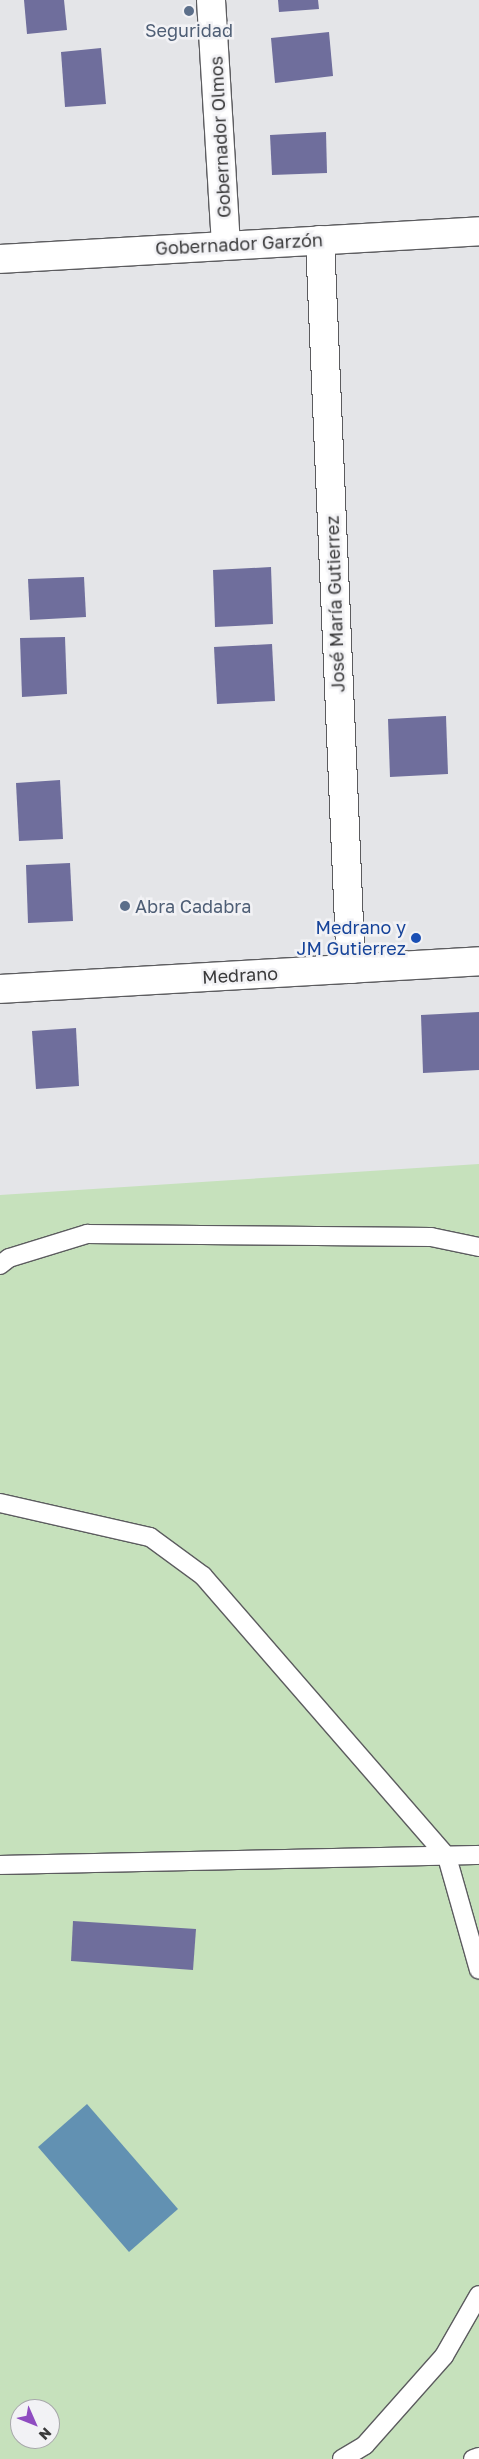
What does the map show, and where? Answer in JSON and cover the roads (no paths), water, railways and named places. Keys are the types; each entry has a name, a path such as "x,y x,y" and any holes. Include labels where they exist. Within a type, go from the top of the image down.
{"street":[{"name":"Gobernador Olmos","path":"211,0 226,244"},
{"name":"Gobernador Garzón","path":"0,259 226,244 479,231"},
{"name":"José María Gutierrez","path":"320,240 351,969"},
{"name":"Medrano","path":"0,989 479,961"}],"lane":[{"path":"0,1265 9,1258 87,1234 431,1238 479,1247"},
{"path":"0,1503 150,1537 203,1576 447,1857 479,1970"},
{"path":"0,1865 479,1855"},
{"path":"342,2459 365,2445 444,2356 479,2295"},
{"path":"473,2459 479,2457"}],"water":[{"path":"87,2104 178,2209 129,2252 38,2147"}],"place":[{"name":"Seguridad","path":"189,11"},
{"name":"Abra Cadabra","path":"125,906"},
{"name":"Medrano y JM Gutierrez","path":"416,938"}]}
